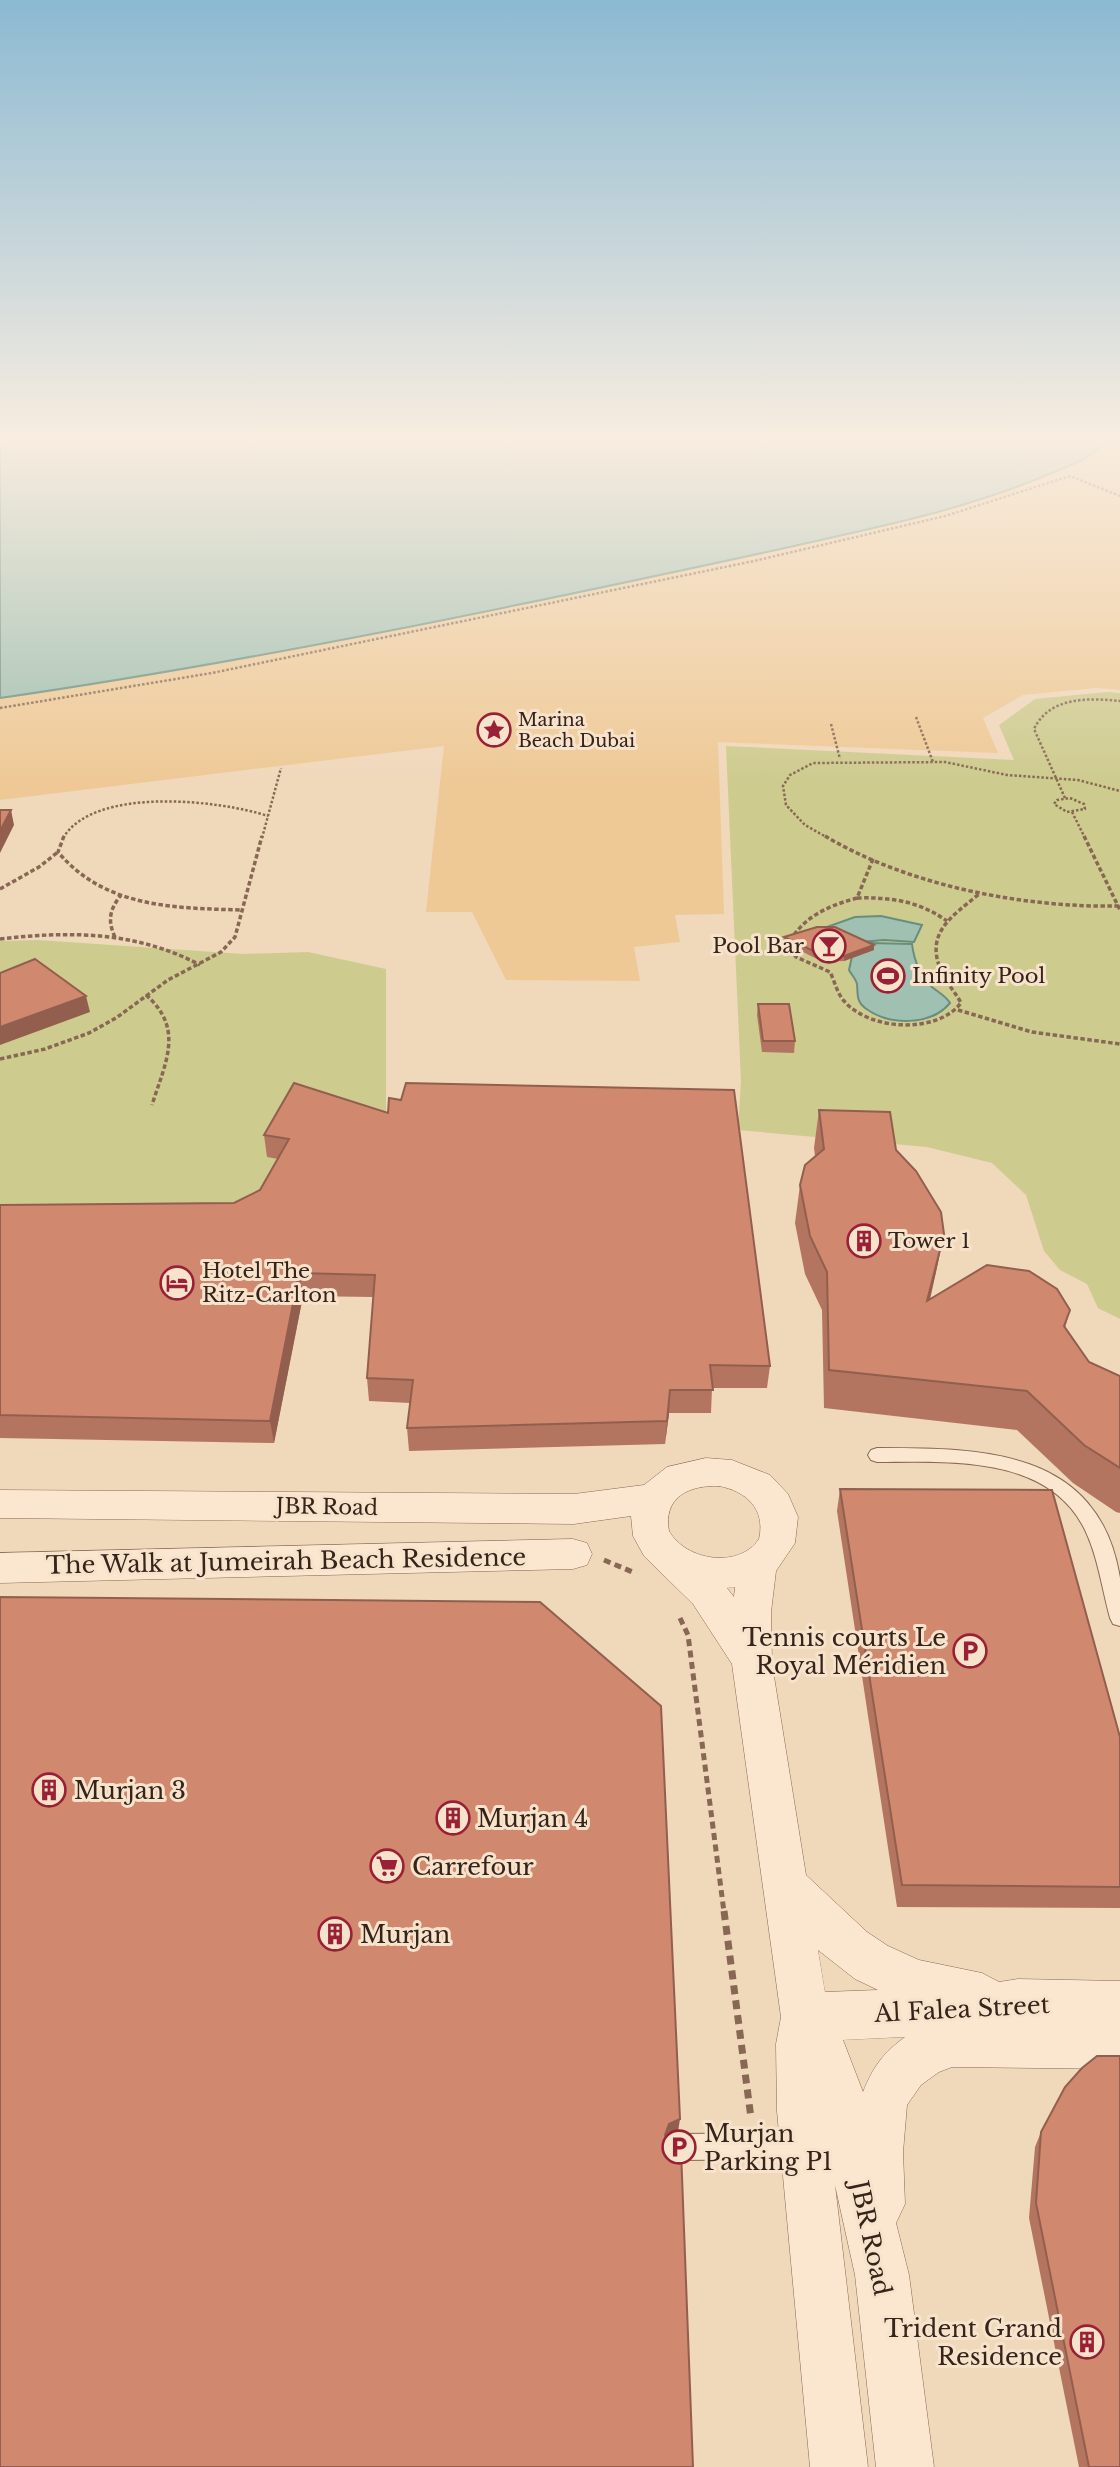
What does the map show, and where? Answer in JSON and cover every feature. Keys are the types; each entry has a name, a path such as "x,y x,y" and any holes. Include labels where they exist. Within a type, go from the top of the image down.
{"street":[{"name":"JBR Road","path":"702,1471 723,1472 743,1478 760,1488 773,1502 780,1518 779,1535 772,1551 758,1563 741,1571 722,1574 701,1572 682,1565 667,1555 655,1542 649,1512 654,1498 674,1480 702,1471"},
{"name":"JBR Road","path":"0,1504 574,1509 654,1498"},
{"name":"The Walk at Jumeirah Beach Residence","path":"0,1568 572,1554"},
{"name":"JBR Road","path":"758,1563 751,1612 752,1664 805,2017 800,2045 800,2066 806,2146 839,2467"},
{"name":"JBR Road","path":"682,1565 721,1611 752,1664"},
{"path":"785,1885 828,1931 877,1967 934,1989 1018,2003"},
{"name":"Al Falea Street","path":"805,2017 948,2012 1018,2003 1120,2004"},
{"name":"JBR Road","path":"805,2017 820,2044 843,2105 882,2275 905,2467"},
{"name":"Al Falea Street","path":"882,2275 877,2134 879,2110 886,2090 899,2072 914,2058 932,2048 952,2043 1120,2045"}],"lane":[{"path":"877,1455 988,1458 1023,1467 1055,1484 1068,1495 1089,1521 1096,1535 1120,1618"},
{"path":"679,2147 806,2146"}],"path":[{"path":"0,708 255,666 802,552"},
{"path":"1065,798 1034,729 1035,723 1051,707 1060,703 1084,699 1120,701"},
{"path":"916,717 933,762"},
{"path":"831,724 839,759"},
{"path":"1072,812 1119,907 1049,904 980,893 873,859 812,828 797,817 782,795 783,786 794,772 814,764 839,759 963,764 998,774 1055,777 1120,791"},
{"path":"0,1059 44,1049 92,1031 122,1014 171,979 200,965 229,944 235,937 282,768"},
{"path":"1065,798 1076,799 1086,806 1082,810 1072,812 1058,809 1054,804 1065,798"},
{"path":"0,889 39,867 58,852 64,833 74,824 87,816 120,807 170,801 204,802 268,816"},
{"path":"58,852 75,871 121,895 168,906 242,911"},
{"path":"858,898 873,859"},
{"path":"947,921 915,903 886,897 858,898 828,908 806,922 790,939 790,951 796,957 830,972 839,997 854,1010 874,1019 906,1025 949,1017 958,1010 961,1003 942,973 936,952 937,935 947,921 980,893"},
{"path":"114,937 108,916 121,895"},
{"path":"0,939 67,934 114,937 163,947 200,965"},
{"path":"146,995 164,1010 170,1029 152,1105"},
{"path":"958,1010 1032,1032 1120,1044"},
{"path":"572,1554 603,1560 640,1576"},
{"path":"675,1609 688,1634 755,2146"}],"shaded area":[{"path":"0,552 766,552 389,631 195,667 0,698"},
{"path":"1120,693 1120,1319 1098,1308 1087,1284 1060,1270 1044,1251 1026,1195 992,1163 927,1147 738,1130 741,1081 726,746 1014,760 999,725 1035,699"},
{"path":"881,916 922,925 914,942 884,940 848,943 824,928 855,917"},
{"path":"38,940 243,954 308,952 386,969 386,1134 268,1157 292,1161 263,1213 0,1227 0,941"},
{"name":"Infinity Pool","path":"870,943 912,944 916,962 924,978 950,1003 932,1016 909,1021 886,1018 865,1008 859,1000 856,982 849,970 853,952"}],"sand":[{"name":"Marina Beach Dubai","path":"766,552 1120,552 1120,690 1096,688 1023,695 983,718 998,753 718,742 724,914 675,915 680,942 634,947 640,981 506,980 472,912 426,912 444,746 0,800 0,698 195,667"}],"building":[{"path":"0,810 11,810 0,831"},
{"name":"Pool Bar","path":"817,927 835,927 874,945 844,956 824,956 784,937"},
{"path":"35,959 86,996 0,1027 0,973"},
{"path":"758,1004 789,1004 795,1041 763,1041"},
{"path":"294,1083 388,1113 389,1098 401,1100 406,1083 734,1090 770,1366 710,1365 713,1390 670,1390 667,1421 407,1428 413,1380 367,1378 375,1275 299,1273 270,1421 0,1415 0,1205 234,1203 260,1190 289,1139 264,1135"},
{"path":"819,1110 890,1112 896,1150 916,1171 941,1212 944,1234 927,1301 987,1265 1029,1271 1057,1289 1070,1310 1064,1326 1089,1362 1120,1376 1120,1468 1084,1445 1027,1391 829,1370 827,1272 810,1236 800,1185 805,1165 824,1149"},
{"name":"Tennis courts Le Royal Méridien","path":"840,1489 1052,1490 1120,1737 1120,1887 902,1885"},
{"name":"Murjan","path":"0,1597 540,1602 661,1706 680,2119 669,2124 665,2135 670,2146 681,2150 693,2467 0,2467"},
{"name":"Trident Grand Residence","path":"1097,2056 1120,2056 1120,2467 1089,2467 1036,2203 1041,2132 1065,2087"}],"place":[{"name":"Marina Beach Dubai","path":"494,730"},
{"name":"Pool Bar","path":"829,946"},
{"name":"Infinity Pool","path":"888,976"},
{"name":"Tower 1","path":"864,1241"},
{"name":"Hotel The Ritz-Carlton","path":"177,1283"},
{"name":"Tennis courts Le Royal Méridien","path":"970,1651"},
{"name":"Murjan 3","path":"49,1790"},
{"name":"Murjan 4","path":"453,1818"},
{"name":"Carrefour","path":"387,1866"},
{"name":"Murjan","path":"335,1934"},
{"name":"Murjan Parking P1","path":"679,2147"},
{"name":"Trident Grand Residence","path":"1087,2342"}]}
